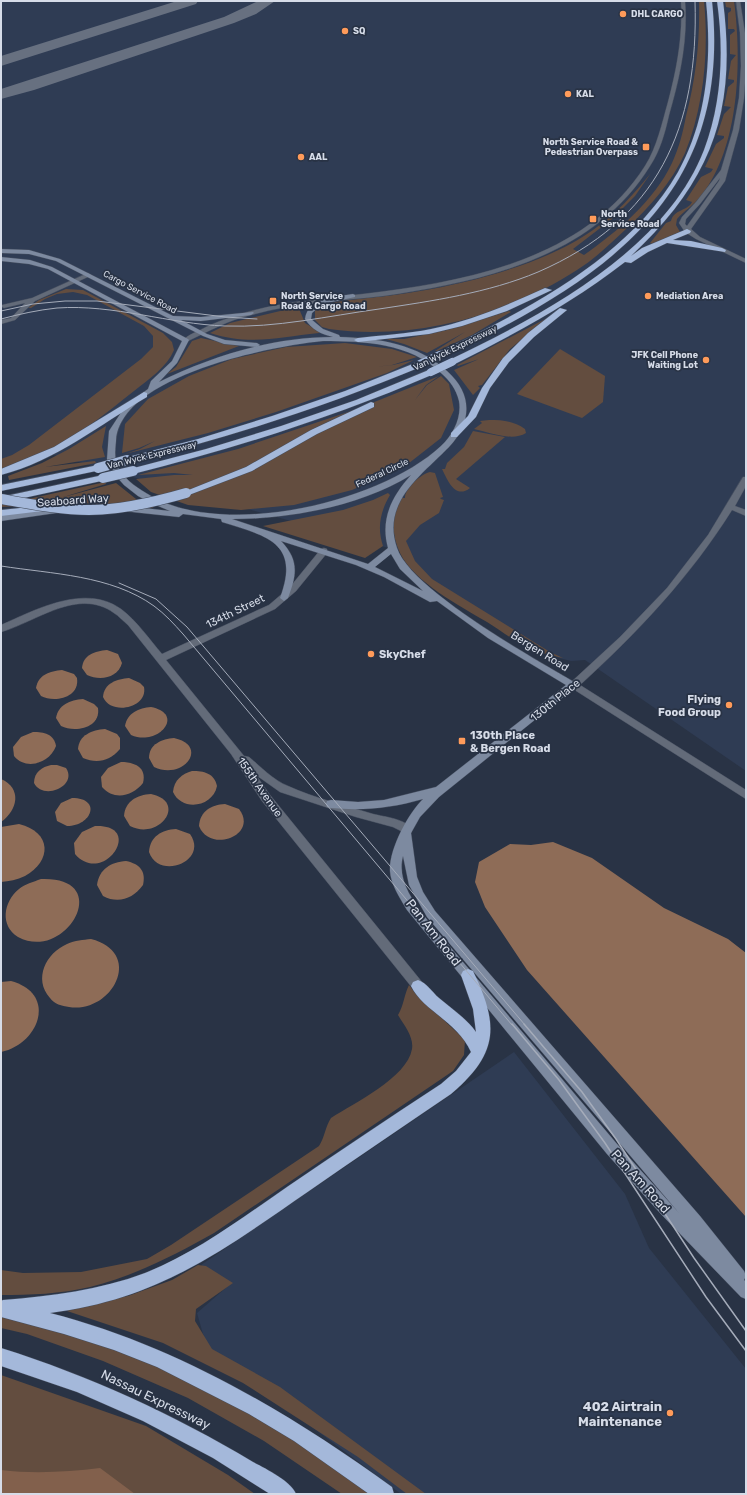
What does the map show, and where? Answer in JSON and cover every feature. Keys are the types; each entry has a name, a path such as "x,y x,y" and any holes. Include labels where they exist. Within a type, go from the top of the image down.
{"highway":[{"name":"Van Wyck Expressway","path":"1,488 98,468 208,439 276,419 338,397 440,355 527,310 590,268 621,242 652,212 671,188 690,155 700,124 710,76 712,33 709,1"},
{"name":"Van Wyck Expressway","path":"1,499 133,471 279,430 336,410 413,380 452,362 526,324 592,282 634,248 660,222 684,192 701,164 712,132 721,83 724,40 720,1"},
{"path":"454,435 472,417 486,388 509,357 544,324 583,296 592,282 637,255 688,231"},
{"path":"659,245 683,242 722,250"},
{"path":"356,340 427,332 472,320 527,299 590,268"},
{"path":"1,499 38,505 88,510 129,506 186,493 249,469 314,432 391,396 413,380"},
{"path":"1,472 61,447 90,430 120,408 147,393"},
{"path":"1,512 61,507 99,507"},
{"path":"2,1309 56,1303 106,1294 144,1282 182,1265 446,1089 468,1070 480,1052 484,1024 478,997 468,975"},
{"path":"418,986 433,1003 465,1026 480,1052"},
{"path":"2,1309 47,1319 101,1336 191,1374 230,1394 298,1434 385,1494"},
{"name":"Nassau Expressway","path":"1,1357 87,1386 145,1411 213,1447 287,1494"}],"street":[{"path":"147,393 154,383 175,362 186,340 226,320 251,313 301,303 426,287 509,266 556,248 585,231 607,214 638,181 648,167 657,147 679,68 684,30 683,1"},
{"path":"688,231 720,185 723,171 734,139 744,92 744,46 738,1"},
{"path":"723,171 715,179 699,203 683,219 682,225 688,231 722,250 746,261"},
{"name":"Cargo Service Road","path":"1,251 22,251 47,256 62,262 200,333 224,342 271,345"},
{"name":"Cargo Service Road","path":"1,259 24,261 41,265 75,281 186,340"},
{"path":"2,306 34,299 88,275"},
{"path":"353,296 318,305 311,309 308,317 311,324 319,330 356,340"},
{"path":"1,322 13,319 34,299"},
{"path":"2,306 16,308 18,313"},
{"path":"169,317 201,319 251,313"},
{"name":"Federal Circle","path":"308,340 356,340 389,345 414,352 433,362 448,374 459,390 463,403 462,417 454,435 443,448 424,463 399,478 373,490 318,507 257,516 205,515 164,506 144,496 124,481 113,463 110,444 114,429 127,411 147,393 171,378 202,364 236,353 271,345 308,340"},
{"name":"Bergen Road","path":"424,463 425,466 403,490 392,510 389,526 392,548 398,560 408,572 463,616"},
{"name":"130th Place","path":"407,830 420,808 442,788 573,685 612,651 657,605 700,552 731,507 746,479"},
{"name":"Seaboard Way","path":"1,518 99,507 162,513 195,514"},
{"path":"731,507 746,513"},
{"name":"Bergen Road","path":"205,515 261,531 369,567 463,616 746,795"},
{"path":"261,531 279,543 287,554 291,563 292,576 284,598"},
{"path":"369,567 392,548"},
{"name":"134th Street","path":"160,659 263,613 284,598 324,551"},
{"name":"155th Avenue","path":"1,629 65,604 92,601 104,603 119,610 235,751 266,798 418,986"},
{"path":"235,751 261,774 284,789 356,813 397,824 407,830"},
{"path":"331,804 357,806 378,805 407,800 442,788"},
{"name":"Pan Am Road","path":"407,830 396,863 402,891 420,919 623,1161 746,1292"},
{"name":"Pan Am Road","path":"407,830 412,880 418,895 431,914 695,1221 746,1286"}],"shaded area":[{"path":"1,1 746,1 746,771 585,660 571,661 551,656 427,579 403,552 28,448 1,460"},
{"path":"699,1 704,1 706,39 704,78 697,116 685,153 667,184 635,221 584,266 549,286 520,300 489,312 426,328 361,332 329,329 322,327 315,320 315,310 324,304 408,293 464,282 510,269 555,252 593,230 609,217 631,196 651,173 635,196 612,219 573,249 584,255 610,236 634,214 655,190 664,177 677,152 684,128 695,73 699,30"},
{"path":"725,1 734,1 738,49 735,102 731,128 724,153 714,176 701,196 677,219 676,225 680,232 652,244 650,243 666,223 671,221 675,214 690,205 692,202 686,200 701,177 711,172 713,169 705,167 716,144 724,138 724,136 717,135 724,114 731,107 724,106 728,87 734,82 734,80 728,79 731,61 736,55 730,54 730,35 735,31 734,29 728,29 728,13 731,11 731,8 726,7"},
{"path":"66,289 83,290 163,333 172,342 174,350 167,362 146,382 79,433 44,454 1,471 1,459 12,455 29,445 141,359 153,347 153,336 144,326 87,295 73,292 57,294 45,299 31,308 28,308 39,300"},
{"path":"297,307 301,308 300,311 305,323 320,332 319,333 251,340 224,337 210,333 230,323"},
{"path":"509,311 511,312 472,335 437,351 435,351 465,332 427,353 386,339 404,339 447,330"},
{"path":"549,317 510,349 482,385 478,386 480,388 473,395 454,370 479,359 458,366 457,365"},
{"path":"201,338 239,346 167,374 176,367 192,341"},
{"path":"345,343 392,349 417,357 392,365 374,367 393,365 414,360 387,373 276,412 208,433 125,454 140,449 155,441 122,453 125,424 148,399 189,376 232,359 286,347"},
{"path":"560,349 605,376 603,402 582,418 517,394"},
{"path":"439,376 426,385 415,400 427,385 441,376 449,384 454,410 441,438 404,467 352,490 294,505 241,510 188,505 151,492 136,479 174,475 193,475 174,473 138,475 238,449 357,409"},
{"path":"480,421 504,421 521,426 525,429 526,433 514,437 474,429 482,423"},
{"path":"106,426 102,447 105,457 45,467 95,461 96,463 9,480 8,476 42,463 69,449"},
{"path":"473,431 505,437 456,479 470,488 460,492 452,487 442,469 445,469 447,463 464,447"},
{"path":"430,472 435,473 443,497 440,498 444,500 439,513 420,525 406,541 415,561 432,579 550,652 563,658 544,654 516,641 451,601 416,574 407,564 400,553 395,539 393,525 395,512 401,498 405,498 408,490 418,478"},
{"path":"105,482 106,484 60,498 116,483 136,499 154,508 111,504 77,503 1,507 1,505"},
{"path":"388,493 390,495 380,520 380,533 383,546 365,558 263,526 343,510 373,500"},
{"path":"107,650 118,654 122,663 117,672 103,678 87,675 82,668 87,657 98,651"},
{"path":"62,670 74,674 77,678 77,685 74,690 65,697 59,699 41,696 36,688 39,680 45,674"},
{"path":"129,678 140,683 144,687 144,694 140,700 128,707 121,708 107,703 103,697 106,688 120,679"},
{"path":"83,699 94,704 98,708 98,715 95,720 86,727 80,729 61,726 56,718 59,710 69,702"},
{"path":"151,707 161,711 166,716 167,722 164,728 150,737 141,738 131,735 125,726 128,718 138,710"},
{"path":"105,729 117,734 120,738 120,749 108,759 93,761 83,758 78,749 81,740 91,732"},
{"path":"33,732 48,734 55,742 56,746 49,757 43,761 31,764 19,761 14,756 13,747 21,737"},
{"path":"174,738 185,742 190,748 191,754 188,761 183,766 174,770 165,770 154,767 149,758 151,749 161,741"},
{"path":"121,762 135,764 138,766 143,773 143,783 129,794 112,794 102,787 101,777 108,768"},
{"path":"51,765 66,768 68,775 67,780 64,785 58,789 44,791 38,788 34,783 34,779 39,771"},
{"path":"192,771 208,774 214,778 217,786 210,799 197,804 183,802 177,798 173,792 175,784 179,778"},
{"path":"1,779 8,783 12,788 15,793 15,799 11,811 1,822"},
{"path":"151,794 162,798 167,804 168,812 165,819 159,825 151,828 141,829 130,826 124,816 127,806 137,797"},
{"path":"72,798 81,799 87,802 90,807 90,812 83,822 76,825 67,826 57,821 55,812 61,803"},
{"path":"225,804 239,809 243,818 243,827 231,838 222,840 213,839 205,834 199,826 200,821 204,813 211,807"},
{"path":"19,824 38,833 43,840 44,855 34,870 25,876 1,882 1,827"},
{"path":"95,826 110,828 117,834 118,843 115,852 107,859 97,863 86,862 75,854 74,843 82,832"},
{"path":"176,829 190,834 194,844 193,852 188,859 180,864 171,866 162,865 154,861 149,852 154,838 162,832"},
{"path":"553,842 592,858 664,908 728,939 746,953 746,1217 527,970 485,907 475,882 479,862 510,844 531,845"},
{"path":"126,861 135,864 141,869 144,876 143,885 135,894 125,899 114,900 103,896 97,885 100,875 107,867 115,863"},
{"path":"41,879 64,882 76,890 79,903 76,917 66,929 52,938 36,942 18,937 12,932 8,927 6,914 10,900 19,889 26,884"},
{"path":"91,939 107,946 116,957 119,969 116,981 109,992 98,1001 85,1007 69,1007 56,1003 45,991 42,975 44,967 53,954 60,948 76,941"},
{"path":"11,981 26,987 35,996 39,1007 38,1018 33,1029 25,1039 14,1047 1,1052 1,982"},
{"path":"409,985 416,994 465,1040 464,1055 453,1071 214,1233 169,1257 138,1271 90,1287 46,1294 1,1295 1,1270 23,1273 81,1272 147,1259 171,1245 319,1146 331,1118 390,1080 408,1060 412,1049 412,1040 398,1015 402,1008"},
{"path":"514,1052 625,1194 649,1248 746,1369 746,1494 401,1494 207,1348 197,1313 228,1286 201,1265"},
{"path":"198,1265 206,1266 233,1283 196,1309 195,1321 212,1349 280,1387 426,1494 407,1494 358,1457 243,1383 163,1343 58,1308 128,1296 172,1280"},
{"path":"1,1315 112,1344 272,1424 375,1494 342,1494 264,1441 188,1398 103,1361 27,1334 1,1328"},
{"path":"1,1375 146,1426 228,1475 255,1494 1,1494"},
{"path":"100,1468 135,1494 1,1494 1,1470 50,1472"}],"taxiway":[{"path":"1,61 191,1"},
{"path":"1,94 28,87 229,20 251,11 268,1"}],"tram line":[{"path":"1,319 43,310 78,308 120,311 183,322 225,326 263,325 302,321 460,295 500,286 538,272 579,251 614,226 641,197 663,165 679,129 689,90 694,47 695,1"},
{"path":"1,311 33,304 65,301 97,301 225,317 257,319"},
{"path":"1,566 80,577 100,582 137,596 162,612 183,634 512,1025"},
{"path":"119,583 156,599 187,627 525,1025"},
{"path":"512,1024 559,1080 605,1143 706,1297 746,1351"},
{"path":"524,1024 582,1092 616,1139 694,1258 746,1331"}],"place":[{"name":"DHL CARGO","path":"623,14"},
{"name":"SQ","path":"345,31"},
{"name":"KAL","path":"568,94"},
{"name":"North Service Road & Pedestrian Overpass","path":"646,147"},
{"name":"AAL","path":"301,157"},
{"name":"North Service Road","path":"593,219"},
{"name":"Mediation Area","path":"648,296"},
{"name":"North Service Road & Cargo Road","path":"273,301"},
{"name":"JFK Cell Phone Waiting Lot","path":"706,360"},
{"name":"SkyChef","path":"371,654"},
{"name":"Flying Food Group","path":"729,705"},
{"name":"130th Place & Bergen Road","path":"462,741"},
{"name":"402 Airtrain Maintenance","path":"670,1413"}]}
